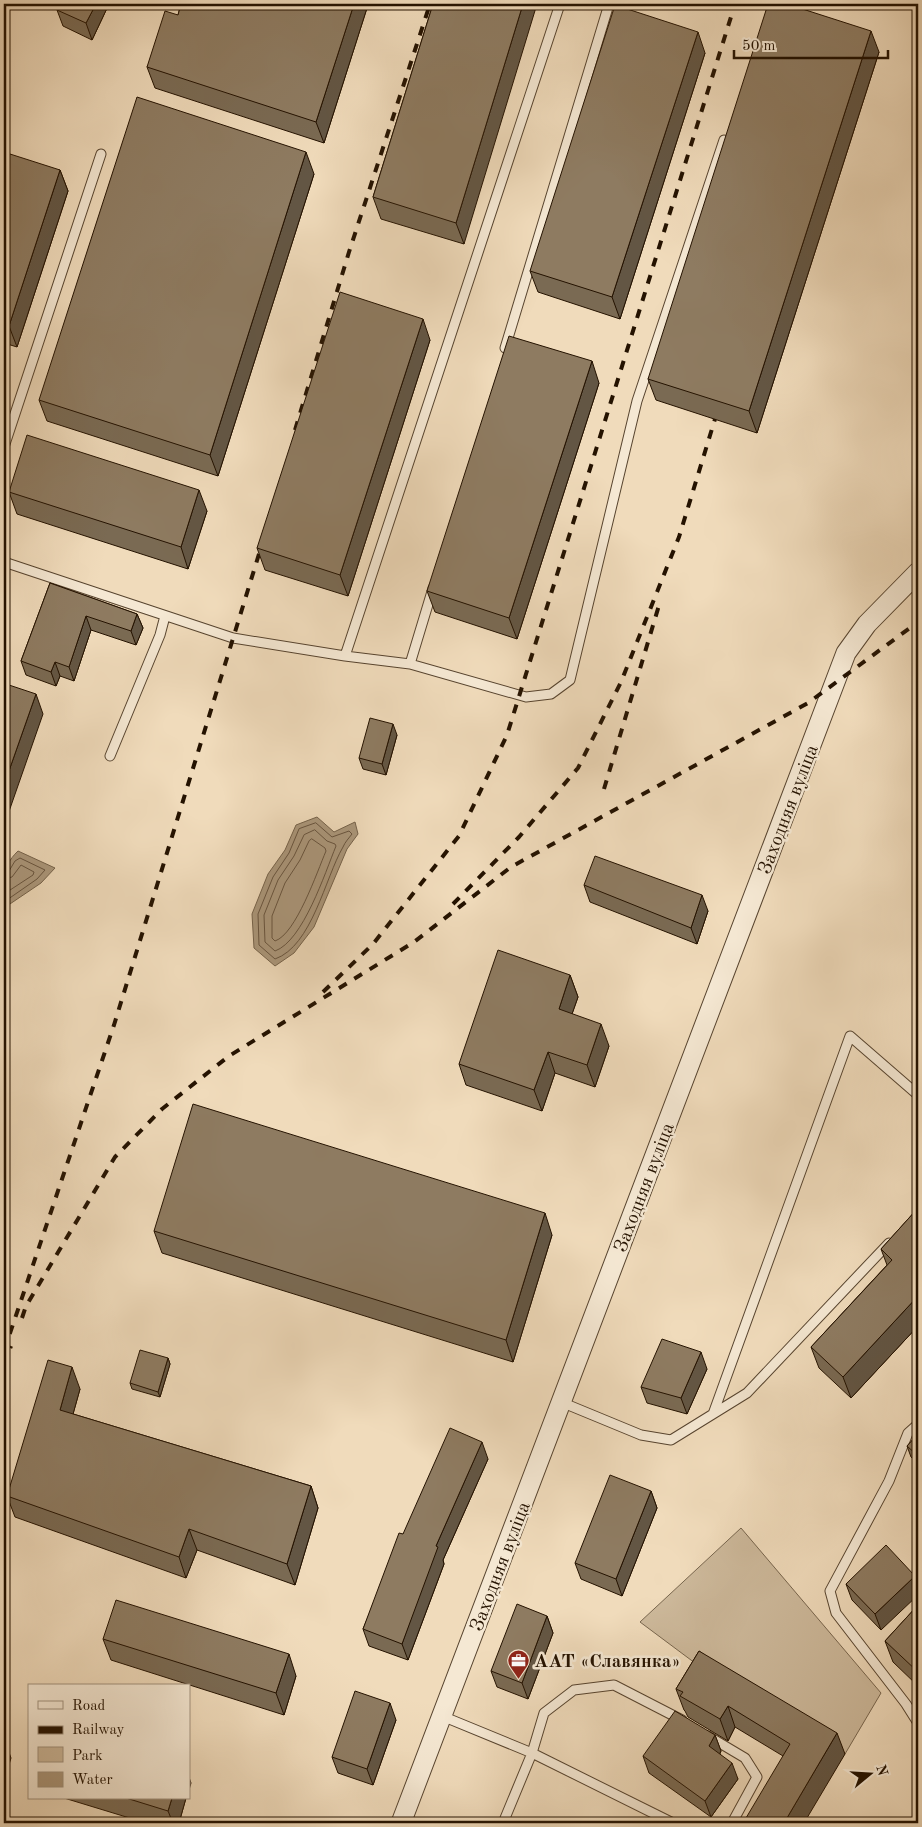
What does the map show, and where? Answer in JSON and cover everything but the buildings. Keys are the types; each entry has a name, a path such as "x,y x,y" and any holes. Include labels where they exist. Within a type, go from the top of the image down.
{"street":[{"name":"Заходняя вуліца","path":"400,1823 846,652 867,624 918,572"}],"lane":[{"path":"345,656 560,4"},
{"path":"502,358 609,4"},
{"path":"4,562 233,638 345,656 410,664 526,697 551,694 570,680 637,401 729,127"},
{"path":"4,447 101,154"},
{"path":"410,664 436,578"},
{"path":"110,756 166,616"},
{"path":"712,1414 850,1036 918,1095"},
{"path":"561,1402 641,1434 671,1440 747,1393 898,1234"},
{"path":"918,1424 908,1433 890,1481 830,1592 836,1613 906,1704 918,1723"},
{"path":"503,1823 532,1752 544,1714 574,1690 614,1685 745,1758 757,1777 732,1823"},
{"path":"442,1716 532,1752 673,1823"}],"green space":[{"path":"741,1528 881,1693 845,1754 707,1672 640,1622"}],"water":[{"path":"317,817 334,832 355,822 358,834 347,849 314,927 294,953 275,966 254,948 252,914 268,874 285,850 296,825"},
{"path":"18,851 55,868 41,883 4,908 4,877 8,864"}],"railway":[{"path":"295,430 349,252 430,4"},
{"path":"323,992 373,944 459,836 507,735 735,4"},
{"path":"453,904 519,837 578,768 621,682 679,537 715,419"},
{"path":"4,1351 114,1025 263,541"},
{"path":"604,789 660,602"},
{"path":"22,1318 26,1306 115,1157 162,1109 229,1056 414,942 511,867 808,703 918,622"},
{"path":"4,1365 11,1346"}],"place":[{"name":"ААТ «Славянка»","path":"518,1679"}]}
